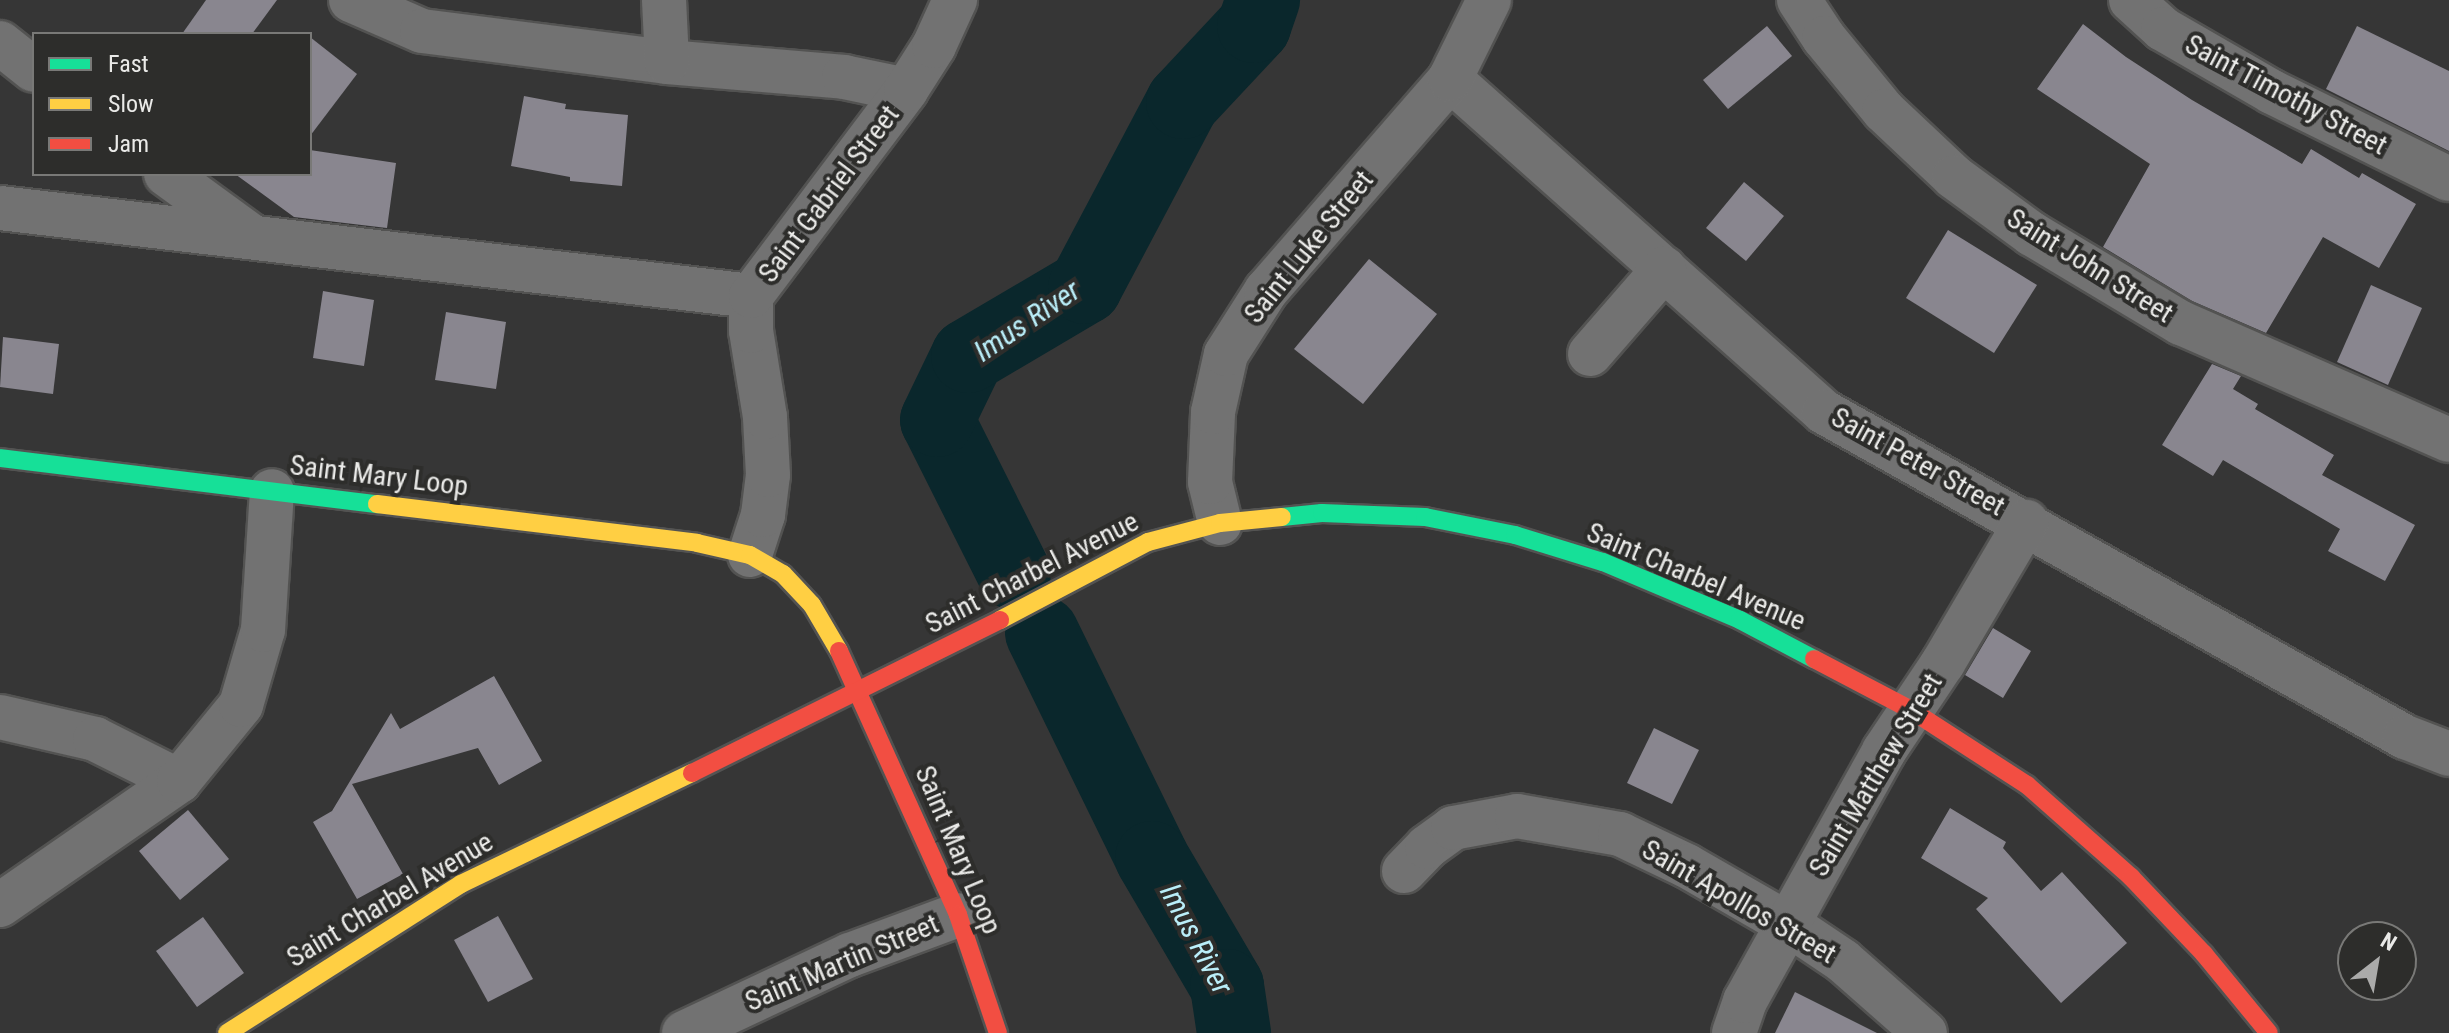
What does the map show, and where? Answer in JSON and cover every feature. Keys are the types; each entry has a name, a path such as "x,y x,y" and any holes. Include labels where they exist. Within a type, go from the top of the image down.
{"street":[{"path":"351,0 422,31 667,62 844,77 906,90"},
{"path":"664,0 667,62"},
{"name":"Saint Gabriel Street","path":"750,555 763,515 768,475 765,417 751,331 751,296 906,90 934,46 955,0"},
{"name":"Saint Luke Street","path":"1220,523 1210,482 1213,412 1226,354 1266,291 1450,79 1489,0"},
{"name":"Saint John Street","path":"1799,0 1824,38 1884,111 1954,177 2032,234 2181,323 2449,440"},
{"name":"Saint Timothy Street","path":"2131,0 2163,29 2272,92 2449,179"},
{"path":"0,43 32,68"},
{"name":"Saint Peter Street","path":"1450,79 1824,412 2026,522 2405,737 2449,754"},
{"path":"169,176 255,238"},
{"path":"0,208 751,296"},
{"path":"1590,354 1664,269"},
{"name":"Saint Mary Loop","path":"0,458 697,543 750,555"},
{"path":"0,905 179,781 241,705 263,630 272,491"},
{"name":"Saint Charbel Avenue","path":"227,1033 461,884 907,669 1148,542 1220,523 1322,513 1425,517 1515,535 1603,562 1740,620 1911,710 2027,785 2131,877 2204,954 2269,1033"},
{"name":"Saint Matthew Street","path":"1734,1033 1745,1001 1884,751 1943,663 2026,522"},
{"path":"750,555 783,574 812,605 858,692"},
{"name":"Saint Mary Loop","path":"858,692 958,915 998,1033"},
{"path":"0,717 95,739 179,781"},
{"name":"Saint Apollos Street","path":"1404,871 1427,847 1453,828 1517,816 1554,820 1620,834 1687,866 1788,924 1843,961 1925,1033"},
{"name":"Saint Martin Street","path":"684,1033 743,1019 850,955 958,915"}],"building":[{"path":"206,0 277,0 253,32 183,32"},
{"path":"2083,24 2126,57 2192,100 2302,164 2311,149 2359,178 2362,173 2416,204 2379,268 2323,237 2266,333 2192,301 2103,247 2150,164 2037,89"},
{"path":"1767,26 1792,56 1728,109 1703,80"},
{"path":"2357,26 2449,71 2449,151 2326,89"},
{"path":"312,39 357,74 312,133"},
{"path":"524,96 566,104 565,109 628,115 622,186 570,181 570,177 511,166"},
{"path":"312,150 396,163 387,228 294,217 238,176 312,176"},
{"path":"1744,182 1784,216 1746,261 1706,228"},
{"path":"1948,230 2037,285 1994,353 1906,298"},
{"path":"1369,259 1437,314 1363,404 1294,349"},
{"path":"2371,285 2422,308 2388,385 2337,362"},
{"path":"323,291 374,300 364,366 313,358"},
{"path":"446,312 506,322 496,389 435,380"},
{"path":"3,337 59,344 53,394 0,387"},
{"path":"2212,364 2241,376 2233,389 2258,404 2255,409 2334,455 2322,475 2415,525 2385,581 2328,551 2340,529 2223,460 2213,476 2162,445"},
{"path":"1993,628 2031,651 2003,698 1965,675"},
{"path":"494,676 542,761 499,785 478,748 352,784 403,874 357,899 313,822 332,811 391,713 400,729"},
{"path":"1654,728 1699,750 1672,804 1627,783"},
{"path":"1950,808 2006,842 2003,848 2041,891 2062,872 2127,943 2061,1003 1976,909 1988,898 1921,858"},
{"path":"188,810 229,859 180,900 139,851"},
{"path":"498,916 533,979 488,1002 454,940"},
{"path":"203,917 244,973 197,1007 156,951"},
{"path":"1795,992 1877,1033 1775,1033"}],"waterway":[{"name":"Imus River","path":"1014,573 937,420 968,356 1085,287 1183,102 1254,26 1263,0"},
{"name":"Imus River","path":"1042,633 1152,858 1227,986 1234,1033"}],"traffic: fast":[{"path":"0,458 377,504"},
{"path":"1282,517 1322,513 1425,517 1515,535 1603,562 1740,620 1814,659"}],"traffic: slow":[{"path":"377,504 697,543 750,555 783,574 812,605 839,651"},
{"path":"1000,620 1148,542 1220,523 1282,517"},
{"path":"227,1033 461,884 692,773"}],"traffic: jam":[{"path":"692,773 1000,620"},
{"path":"839,651 958,915 998,1033"},
{"path":"1814,659 1911,710 2027,785 2131,877 2204,954 2269,1033"}]}
